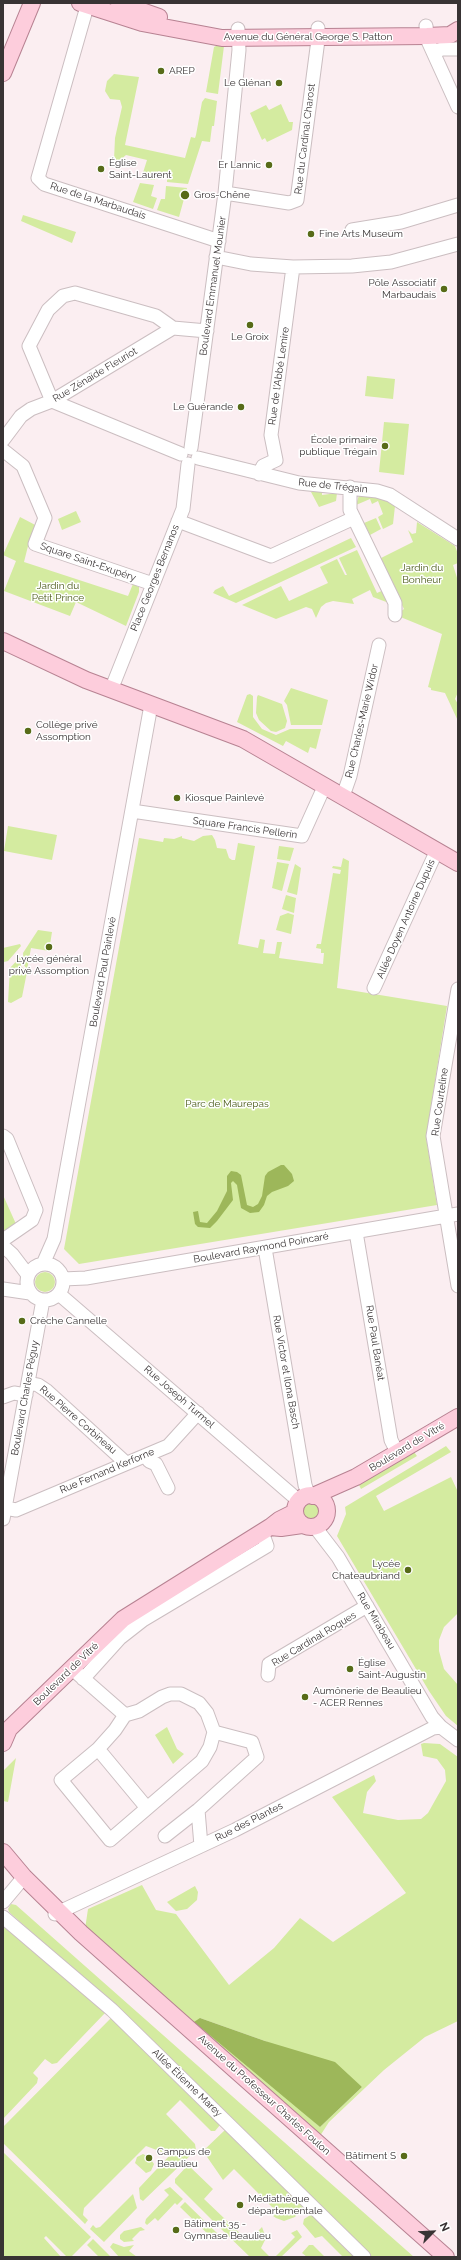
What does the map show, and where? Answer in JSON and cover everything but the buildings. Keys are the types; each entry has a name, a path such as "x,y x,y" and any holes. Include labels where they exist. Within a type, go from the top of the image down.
{"main road":[{"path":"3,73 32,3"},
{"name":"Avenue du Général George S. Patton","path":"85,4 155,25 192,33 427,31 449,25 458,30"},
{"name":"Avenue du Général George S. Patton","path":"125,5 191,26 238,33"},
{"path":"3,640 111,690 243,739 458,863"},
{"name":"Boulevard de Vitré","path":"5,1735 71,1668 124,1619 141,1606 266,1530 279,1520 310,1511 334,1496 356,1477 458,1418"},
{"name":"Avenue du Professeur Charles Foulon","path":"3,1852 22,1881"},
{"name":"Avenue du Professeur Charles Foulon","path":"3,1868 22,1881 58,1913 70,1927 81,1932 446,2257"}],"street":[{"name":"Rue de la Marbaudais","path":"85,4 38,178 44,184 219,241"},
{"path":"458,25 458,30"},
{"path":"427,31 433,52 458,107"},
{"name":"Rue du Cardinal Charost","path":"225,194 289,203 297,200 318,32"},
{"name":"Boulevard Emmanuel Mounier","path":"189,456 225,194 239,50 238,33"},
{"path":"433,52 442,49 458,49"},
{"path":"352,230 401,222 458,204"},
{"path":"216,257 251,264 293,267 352,266 392,262 458,244"},
{"name":"Rue de l'Abbé Lemire","path":"260,474 263,466 276,460 271,435 293,267"},
{"path":"52,401 29,346 48,310 63,296 75,293 156,316 173,328 207,331"},
{"name":"Rue Zénaïde Fleuriot","path":"3,440 20,416 42,403 52,401 173,328"},
{"name":"Rue de Trégain","path":"52,401 189,456 299,483 350,487 377,491 390,495 458,539"},
{"name":"Square Saint-Exupéry","path":"3,450 23,466 45,518 35,544 153,584"},
{"name":"Place Georges Bernanos","path":"111,690 178,521 185,497 189,456"},
{"path":"350,487 349,506 395,603 395,615"},
{"path":"178,521 271,556 354,518"},
{"name":"Rue Charles-Marie Widor","path":"343,796 350,776 379,645"},
{"name":"Boulevard Paul Painlevé","path":"36,1274 54,1239 151,705"},
{"name":"Square Francis Pellerin","path":"132,811 302,836 325,785"},
{"name":"Allée Doyen Antoine Dupuis","path":"374,988 437,850"},
{"name":"Rue Courteline","path":"458,989 433,1136 452,1215 458,1286"},
{"path":"3,1136 7,1139 36,1210 32,1220 3,1240"},
{"name":"Boulevard Raymond Poincaré","path":"63,1279 86,1278 452,1215"},
{"name":"Rue Paul Banéat","path":"356,1232 391,1440 397,1452"},
{"name":"Rue Victor et Ilona Basch","path":"265,1248 310,1511"},
{"path":"3,1289 36,1274 60,1272 63,1279 59,1294 54,1298 43,1300 36,1298 36,1274 8,1250"},
{"name":"Rue Joseph Turmel","path":"59,1294 310,1511"},
{"name":"Boulevard Charles Péguy","path":"4,1513 43,1300"},
{"name":"Rue Pierre Corbineau","path":"27,1389 38,1385 47,1391 126,1463"},
{"path":"4,1392 14,1393 27,1389"},
{"name":"Rue Fernand Kerforne","path":"4,1513 16,1510 168,1446 198,1413"},
{"path":"146,1455 149,1460 156,1464 168,1488"},
{"name":"Rue Mirabeau","path":"310,1511 432,1716 441,1727 458,1740"},
{"path":"83,1679 120,1638 144,1620 267,1546 266,1530"},
{"name":"Rue Cardinal Roques","path":"268,1675 269,1664 367,1606"},
{"path":"71,1668 125,1715"},
{"path":"181,1694 199,1702 207,1713 214,1732 210,1748 202,1761 110,1840 61,1780 98,1749 115,1730 125,1715 139,1711 162,1697 181,1694"},
{"name":"Rue des Plantes","path":"58,1913 201,1846 433,1728 441,1727"},
{"path":"165,1836 198,1810 257,1757 252,1742 214,1732"},
{"path":"98,1749 147,1808"},
{"path":"198,1810 201,1846"},
{"path":"3,1902 22,1881"},
{"path":"3,1909 3,1917"},
{"name":"Allée Étienne Marey","path":"3,1917 112,2010 364,2257"}],"green space":[{"path":"218,45 224,46 218,94 206,92 214,47"},
{"path":"114,74 139,77 125,145 185,158 191,137 195,138 196,135 202,102 205,98 217,101 214,126 212,126 210,142 202,141 188,184 167,182 167,174 158,171 155,180 141,179 147,160 126,155 119,161 114,160 115,138 122,107 120,100 110,99 105,91 107,81"},
{"path":"281,104 289,122 293,122 292,130 267,142 265,138 262,140 250,113 266,105 269,110"},
{"path":"140,183 154,185 151,196 157,198 153,209 133,202"},
{"path":"166,186 187,188 179,217 157,210 161,199 165,199"},
{"path":"23,215 76,232 72,243 21,221"},
{"path":"367,376 395,379 393,399 365,396"},
{"path":"384,422 409,424 404,475 379,472"},
{"path":"311,492 322,492 322,495 337,493 336,501 319,507"},
{"path":"359,495 381,498 395,506 393,524 383,529 378,517 383,514 378,501 372,504 370,499 356,505"},
{"path":"76,511 81,522 62,530 58,519"},
{"name":"Jardin du Petit Prince","path":"20,517 41,528 29,542 24,562 128,596 133,584 139,587 139,592 126,626 76,602 70,616 4,591 16,561 3,555"},
{"path":"376,518 381,529 370,535 364,523"},
{"name":"Jardin du Bonheur","path":"417,522 455,546 458,554 458,563 453,565 458,581 458,692 455,699 458,704 458,721 445,693 431,690 431,688 428,687 442,634 398,616 404,609 379,559 413,542 408,530 412,534 416,533"},
{"path":"351,538 356,547 236,603 213,593 215,590 223,586 229,596"},
{"path":"357,550 377,593 388,588 389,603 373,597 370,590 352,599 354,604 333,601 326,603 321,607 316,618 312,609 306,607 276,619 242,605 281,586 289,601 328,583 320,567 337,559 345,575 347,575 339,558"},
{"path":"291,688 328,700 322,725 291,725 287,705 284,701"},
{"path":"250,694 253,696 253,717 262,729 276,735 290,729 321,729 316,749 310,747 308,753 286,741 283,746 237,722 247,695"},
{"path":"258,695 282,704 287,721 285,728 276,732 271,731 259,720 256,713"},
{"path":"8,826 57,835 52,860 4,851"},
{"name":"Parc de Maurepas","path":"212,835 217,848 226,849 229,858 232,860 235,860 238,843 255,846 238,944 258,948 260,939 265,940 263,953 275,954 277,942 282,942 279,958 323,964 324,953 321,953 321,949 316,948 317,944 321,944 333,873 340,874 341,870 332,868 333,866 341,867 343,858 349,861 337,988 447,1006 426,1137 437,1205 79,1264 64,1249 139,838 163,842 164,838 174,839 182,836 182,838 194,841 203,836"},
{"path":"279,846 294,848 290,861 277,859"},
{"path":"277,862 289,864 282,891 272,888"},
{"path":"295,864 301,868 297,895 287,892"},
{"path":"286,895 296,898 294,913 282,909"},
{"path":"288,913 294,915 291,934 276,930 280,916"},
{"path":"38,930 52,932 49,951 31,948 27,970 24,965 23,953"},
{"path":"20,944 21,946 8,961 4,962 3,948"},
{"path":"21,956 21,966 27,972 22,997 11,1003 8,1002 10,968"},
{"path":"3,1195 16,1224 3,1232"},
{"path":"45,1272 52,1275 55,1282 52,1289 45,1292 38,1289 35,1282 38,1275"},
{"name":"Lycée Chateaubriand","path":"446,1446 451,1452 376,1496 384,1511 451,1477 458,1492 458,1613 444,1627 439,1640 439,1651 444,1669 458,1685 458,1726 446,1716 429,1691 337,1536 346,1514 345,1507"},
{"path":"414,1452 417,1456 361,1489 359,1485"},
{"path":"310,1501 318,1504 321,1512 318,1520 310,1523 302,1520 299,1512 302,1504"},
{"path":"167,1727 177,1749 184,1754 173,1764 155,1735"},
{"path":"421,1744 440,1744 458,1757 458,2021 425,2037 384,2070 329,2122 320,2136 85,1929 88,1909 142,1885 156,1910 176,1914 229,1985 274,1948 300,1918 333,1942 406,1893 332,1797 374,1775 376,1781 367,1792 363,1813 398,1820 421,1819 428,1813 446,1781 445,1770 437,1759 423,1756","holes":["200,2018 265,2041 362,2087 320,2127"]},
{"path":"16,1758 8,1802 3,1801 3,1771"},
{"path":"195,1886 198,1892 197,1900 187,1909 176,1911 167,1902"},
{"path":"11,1904 16,1905 414,2257 370,2257 116,2007 9,1912 8,1909"},
{"path":"3,1927 8,1929 104,2009 105,2013 57,2063 52,2064 45,2059 33,2073 38,2078 37,2083 3,2119"},
{"path":"111,2018 209,2115 211,2114 220,2125 215,2131 211,2131 180,2100 166,2114 195,2144 196,2150 143,2201 140,2199 139,2188 170,2155 146,2146 84,2208 83,2215 88,2220 85,2224 3,2143 3,2127"},
{"path":"225,2130 303,2206 295,2217 284,2221 273,2216 277,2212 234,2169 223,2180 203,2151"},
{"path":"3,2152 91,2237 71,2257 67,2257 46,2236 44,2238 61,2257 3,2257"},
{"path":"143,2154 149,2157 154,2164 151,2171 146,2173 135,2163 137,2157"},
{"path":"188,2165 213,2189 204,2199 225,2219 218,2226 175,2183 175,2179"},
{"path":"170,2187 183,2199 177,2205 175,2203 158,2221 155,2218 147,2225 145,2223 146,2219 169,2195 164,2190"},
{"path":"133,2194 137,2208 104,2242 90,2229 93,2225 96,2228 100,2227"},
{"path":"185,2202 219,2235 214,2240 180,2207"},
{"path":"312,2214 357,2257 343,2257 322,2236 315,2238 303,2224 304,2219"},
{"path":"226,2220 248,2241 262,2227 266,2238 261,2248 270,2257 250,2257 219,2227"},
{"path":"141,2227 145,2230 140,2231 132,2239 134,2241 124,2242 120,2239 120,2235 124,2231"},
{"path":"297,2230 302,2237 281,2257 275,2257 295,2237 291,2233"},
{"path":"93,2239 111,2257 99,2257 87,2245"},
{"path":"113,2243 124,2247 134,2245 129,2251 137,2257 119,2257 110,2247"},
{"path":"309,2245 313,2245 325,2257 307,2257 302,2253"}],"shaded area":[{"path":"281,1165 284,1165 292,1174 294,1181 288,1186 272,1192 267,1196 264,1205 259,1212 250,1213 241,1208 237,1185 233,1181 231,1183 233,1200 217,1221 210,1228 198,1227 195,1224 193,1212 198,1211 200,1222 207,1223 217,1211 227,1191 227,1176 231,1171 237,1172 241,1175 247,1205 253,1207 258,1204 262,1196 265,1176 268,1172"},
{"path":"200,2018 265,2041 335,2062 362,2087 320,2127 194,2022"}],"place":[{"name":"AREP","path":"161,71"},
{"name":"Le Glénan","path":"279,83"},
{"name":"Er Lannic","path":"269,165"},
{"name":"Église Saint-Laurent","path":"101,169"},
{"name":"Gros-Chêne","path":"185,195"},
{"name":"Fine Arts Museum","path":"311,234"},
{"name":"Pôle Associatif Marbaudais","path":"444,289"},
{"name":"Le Groix","path":"250,325"},
{"name":"Le Guérande","path":"241,407"},
{"name":"École primaire publique Trégain","path":"385,446"},
{"name":"Collège privé Assomption","path":"28,731"},
{"name":"Kiosque Painlevé","path":"177,798"},
{"name":"Lycée général privé Assomption","path":"49,947"},
{"name":"Crèche Cannelle","path":"22,1321"},
{"name":"Lycée Chateaubriand","path":"408,1570"},
{"name":"Église Saint-Augustin","path":"350,1669"},
{"name":"Aumônerie de Beaulieu - ACER Rennes","path":"305,1697"},
{"name":"Bâtiment S","path":"404,2156"},
{"name":"Campus de Beaulieu","path":"149,2158"},
{"name":"Médiathèque départementale","path":"240,2205"},
{"name":"Bâtiment 35 - Gymnase Beaulieu","path":"176,2230"}]}
